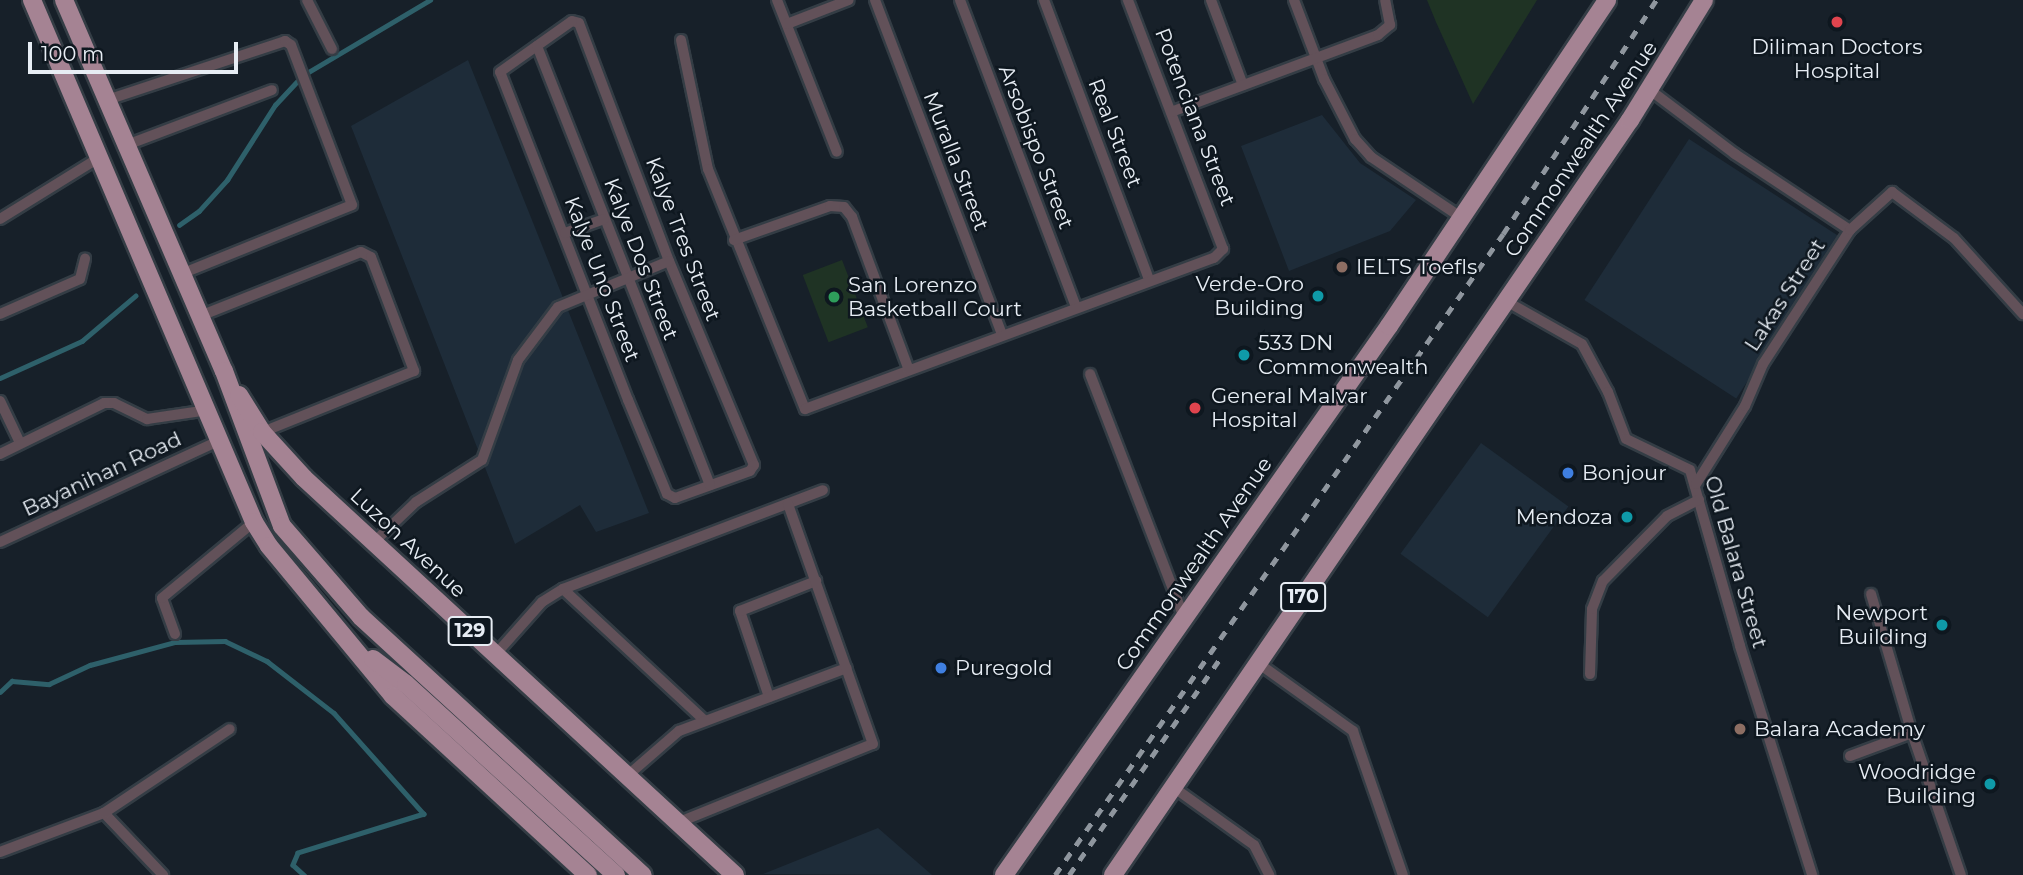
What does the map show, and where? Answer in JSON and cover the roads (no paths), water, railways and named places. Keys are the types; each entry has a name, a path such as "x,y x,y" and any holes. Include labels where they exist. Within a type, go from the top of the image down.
{"main road":[{"path":"32,0 97,159 221,440 254,522 295,582 349,638 393,696 588,875"},
{"name":"Luzon Avenue","path":"64,0 104,101 224,371 282,526 361,617 643,875"},
{"name":"Commonwealth Avenue","path":"1004,875 1462,218 1607,0"},
{"name":"Commonwealth Avenue","path":"1113,875 1650,90 1704,0"},
{"name":"Luzon Avenue","path":"224,371 262,432 304,478 625,777 735,875"},
{"path":"349,638 406,684 616,875"}],"street":[{"path":"307,0 332,50"},
{"path":"777,0 837,152"},
{"path":"787,24 849,0"},
{"name":"Muralla Street","path":"875,0 1002,335"},
{"name":"Arsobispo Street","path":"960,0 1076,307"},
{"name":"Real Street","path":"1044,0 1149,279"},
{"name":"Potenciana Street","path":"1128,0 1223,249 1214,258 1149,279"},
{"path":"1211,0 1243,85"},
{"path":"1294,0 1316,57 1354,139 1371,157 1462,218"},
{"path":"1171,112 1378,35 1390,25 1385,0"},
{"name":"Kalye Tres Street","path":"537,46 572,21 579,23 669,261 754,468 710,485"},
{"path":"681,40 701,149 734,240 805,409 1149,279"},
{"path":"104,101 288,42 352,205 181,274"},
{"name":"Kalye Uno Street","path":"537,46 500,72 670,498 710,485"},
{"name":"Kalye Dos Street","path":"537,46 710,485"},
{"path":"124,146 272,90"},
{"name":"Lakas Street","path":"1650,90 1735,154 1850,230 1763,364 1745,406 1696,484"},
{"path":"0,219 97,159"},
{"path":"1850,230 1892,192 1954,238 2023,314"},
{"path":"734,240 830,206 844,207 852,217 909,370"},
{"path":"565,233 604,219"},
{"path":"200,316 361,252 371,257 414,371 262,432"},
{"path":"0,314 80,279 85,259"},
{"path":"374,542 416,502 482,460 524,351 558,307 587,292 669,261"},
{"name":"Old Balara Street","path":"1506,301 1581,344 1608,392 1626,439 1684,465 1696,484 1812,875"},
{"path":"1090,374 1184,618"},
{"path":"0,401 20,443"},
{"path":"0,454 104,404 114,403 147,419 208,410"},
{"name":"Bayanihan Road","path":"0,542 221,440"},
{"path":"495,655 542,602 563,590 823,490"},
{"path":"1590,674 1592,609 1603,580 1667,516 1699,500"},
{"path":"677,824 869,748 873,738 788,504"},
{"path":"175,634 162,601 164,594 254,522"},
{"path":"769,696 740,611 816,581"},
{"path":"563,590 704,720"},
{"path":"1871,594 1912,733 1961,875"},
{"path":"1258,663 1353,731 1403,875"},
{"path":"625,777 667,739 704,720 847,668"},
{"path":"0,852 104,813 230,729"},
{"path":"1850,756 1912,733"},
{"path":"1173,787 1254,845 1269,875"},
{"path":"104,813 163,875"}],"waterway":[{"path":"307,73 430,0"},
{"path":"179,225 199,211 227,180 275,105 298,80"},
{"path":"0,378 82,341 135,296"},
{"path":"0,692 12,681 49,684 90,665 175,642 225,641 267,661 334,713 424,814 298,853 293,865 304,875"}],"railway":[{"path":"1055,875 1503,234 1656,0"},
{"path":"1069,875 1223,654"}],"place":[{"name":"Diliman Doctors Hospital","path":"1837,22"},
{"name":"IELTS Toefls","path":"1342,267"},
{"name":"Verde-Oro Building","path":"1318,296"},
{"name":"San Lorenzo Basketball Court","path":"834,297"},
{"name":"533 DN Commonwealth","path":"1244,355"},
{"name":"General Malvar Hospital","path":"1195,408"},
{"name":"Bonjour","path":"1568,473"},
{"name":"Mendoza","path":"1627,517"},
{"name":"Newport Building","path":"1942,625"},
{"name":"Puregold","path":"941,668"},
{"name":"Balara Academy","path":"1740,729"},
{"name":"Woodridge Building","path":"1990,784"}]}
